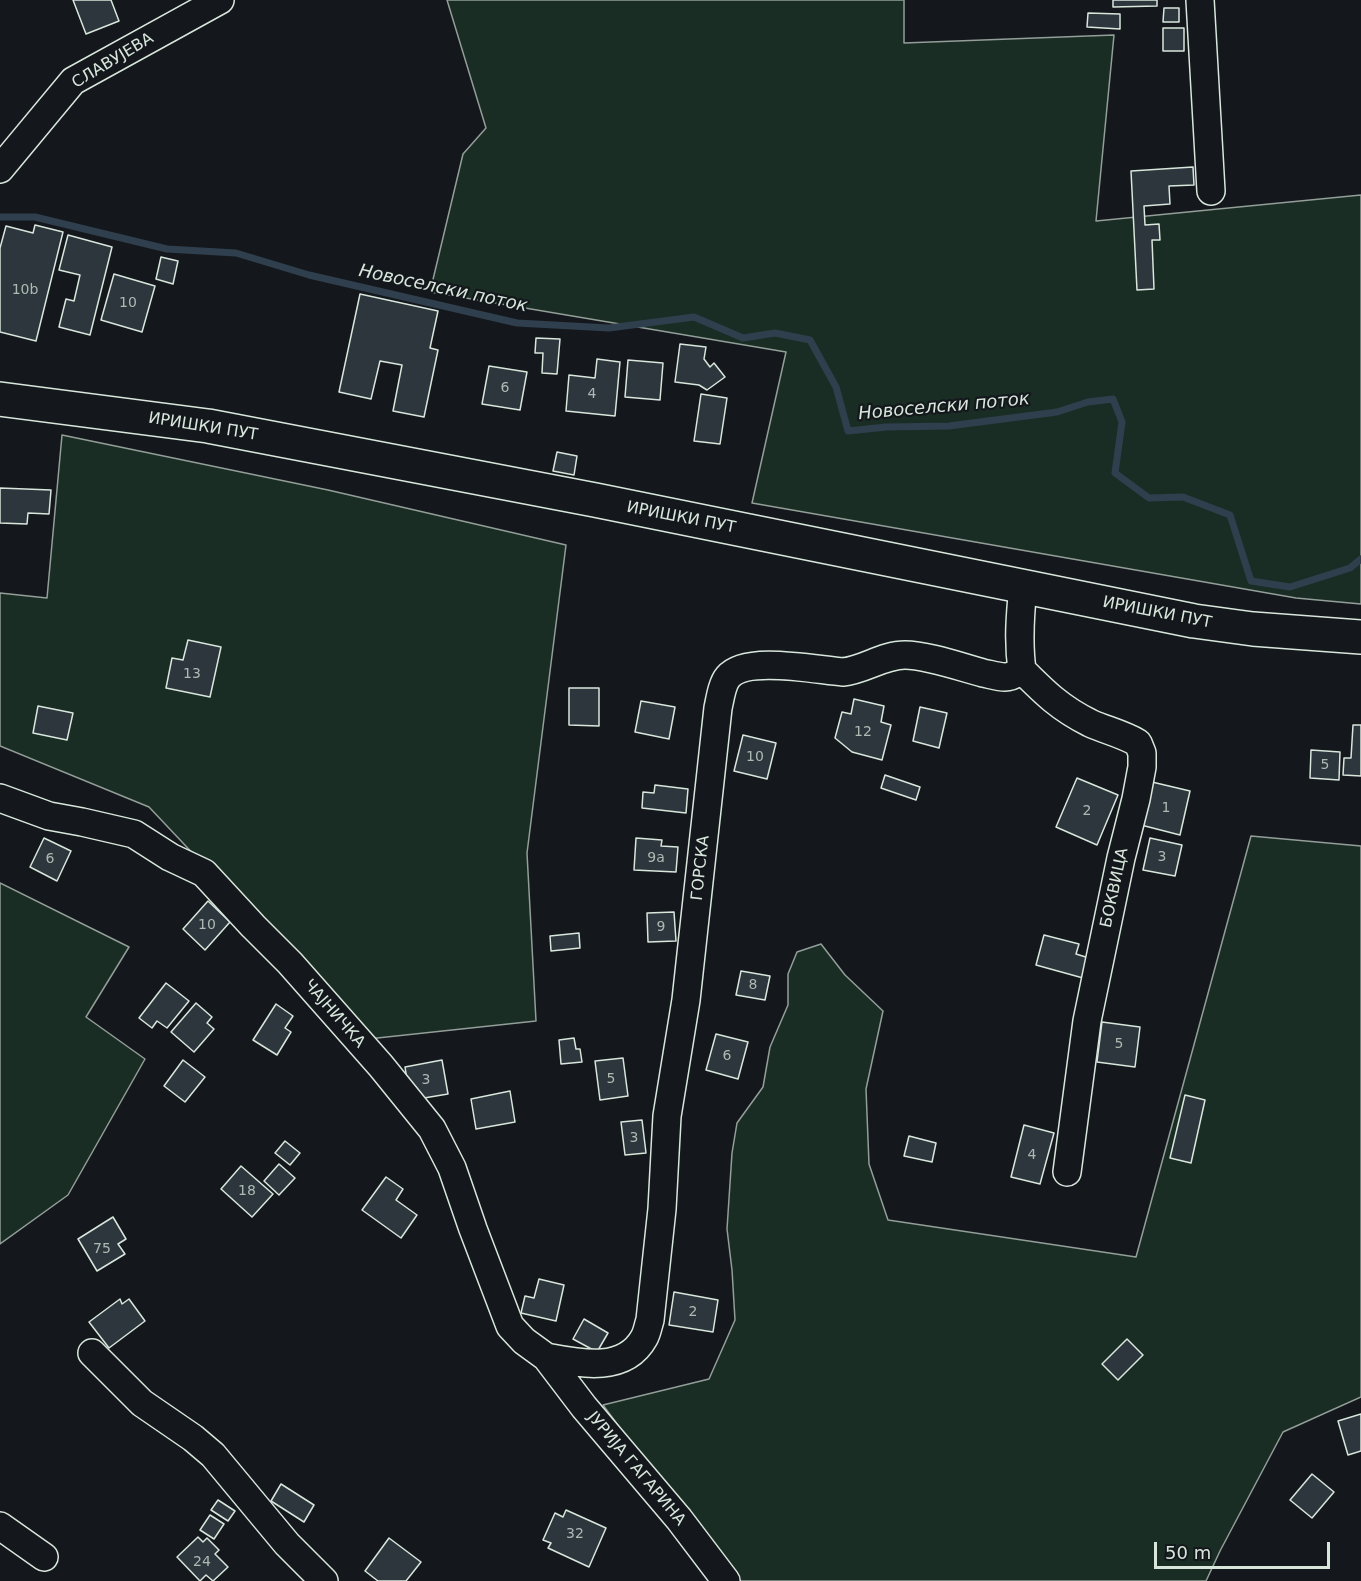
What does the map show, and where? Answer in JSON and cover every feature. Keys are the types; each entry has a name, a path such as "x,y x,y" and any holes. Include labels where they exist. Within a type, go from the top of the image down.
{"main road":[{"name":"ИРИШКИ ПУТ","path":"0,399 208,426 607,503 1194,621 1253,629 1361,637"}],"street":[{"name":"СЛАВУЈЕВА","path":"0,169 74,81 220,0"},
{"path":"1200,0 1211,191"},
{"path":"1022,670 1019,625 1023,587"},
{"name":"ГОРСКА","path":"546,1357 575,1363 602,1364 621,1359 629,1355 645,1337 650,1320 662,1209 667,1116 686,999 718,708 727,678 747,666 770,664 843,672 853,671 887,658 905,655 1005,677 1022,670"},
{"name":"БОКВИЦА","path":"1022,670 1054,701 1070,712 1138,743 1143,759 1087,1022 1067,1172"},
{"name":"ЧАЈНИЧКА","path":"0,798 49,816 134,834 170,857 204,873 290,963 381,1066 432,1129 452,1168 510,1326 524,1341 546,1357"},
{"path":"92,1353 142,1403 193,1438 213,1455 287,1544 324,1581"},
{"name":"ЈУРИЈА ГАГАРИНА","path":"546,1357 584,1407 679,1519 726,1581"},
{"path":"0,1526 44,1557"}],"green space":[{"path":"447,0 904,0 904,43 1114,35 1096,221 1361,195 1361,604 1296,598 752,503 786,352 430,292 463,154 486,128"},
{"path":"62,435 328,490 566,545 527,853 536,1021 368,1039 149,807 0,746 0,593 47,598"},
{"path":"1251,836 1361,846 1361,1397 1283,1432 1206,1581 733,1581 603,1405 709,1379 735,1320 727,1229 732,1153 737,1123 763,1087 770,1047 788,1005 788,974 797,952 821,944 845,975 883,1011 866,1089 869,1164 888,1220 1136,1257"},
{"path":"0,883 129,947 86,1017 145,1059 68,1195 0,1244"}],"building":[{"path":"73,0 111,0 119,21 86,34"},
{"path":"1113,0 1157,0 1157,6 1113,7"},
{"path":"1164,8 1179,8 1179,22 1163,22"},
{"path":"1088,13 1120,14 1120,29 1087,27"},
{"path":"1163,28 1184,28 1184,51 1163,51"},
{"path":"1193,167 1194,185 1169,186 1170,204 1144,206 1145,225 1159,224 1160,240 1152,240 1154,289 1137,290 1131,171"},
{"path":"35,225 63,232 36,341 0,332 0,248 6,226 33,233"},
{"path":"68,235 112,247 90,335 59,327 66,299 74,301 80,275 59,270"},
{"path":"161,257 178,261 173,284 156,279"},
{"path":"114,274 155,286 142,332 101,320"},
{"path":"360,294 438,311 430,348 438,350 424,417 393,411 402,365 380,361 371,399 339,392"},
{"path":"536,338 560,339 557,374 542,373 543,353 535,353"},
{"path":"680,344 706,347 704,359 710,367 714,363 725,377 707,390 699,385 675,382"},
{"path":"597,359 620,362 615,416 566,411 569,375 595,378"},
{"path":"628,360 663,363 660,400 625,397"},
{"path":"489,366 527,372 520,410 482,404"},
{"path":"701,394 727,398 720,444 694,441"},
{"path":"557,452 577,456 574,475 553,471"},
{"path":"0,488 51,490 49,514 28,513 27,524 0,523"},
{"path":"188,640 221,647 210,697 166,688 172,658 183,660"},
{"path":"569,688 599,688 599,726 569,725"},
{"path":"854,699 884,706 881,722 891,725 882,760 852,752 835,738 842,712 851,714"},
{"path":"641,701 675,707 669,739 635,732"},
{"path":"38,706 73,713 67,740 33,733"},
{"path":"920,707 947,713 939,748 913,741"},
{"path":"1353,725 1361,725 1361,776 1343,775 1344,758 1351,758"},
{"path":"743,735 776,743 767,779 734,771"},
{"path":"1311,750 1340,752 1339,780 1310,778"},
{"path":"885,775 920,787 916,800 881,788"},
{"path":"1077,778 1118,795 1097,845 1056,827"},
{"path":"1152,782 1190,791 1180,835 1141,825"},
{"path":"655,785 688,789 686,813 642,808 643,792 654,793"},
{"path":"44,838 71,851 57,881 30,867"},
{"path":"636,838 662,840 661,846 678,847 676,872 634,870"},
{"path":"1150,838 1182,845 1175,876 1143,870"},
{"path":"208,901 230,922 205,950 183,929"},
{"path":"674,912 676,941 648,942 647,913"},
{"path":"579,933 580,948 551,951 550,936"},
{"path":"1044,935 1079,944 1076,954 1089,958 1083,978 1036,965"},
{"path":"741,971 770,976 765,1000 736,995"},
{"path":"166,983 189,1001 167,1028 157,1021 152,1028 139,1018"},
{"path":"196,1003 212,1017 207,1023 214,1029 194,1052 171,1032"},
{"path":"276,1004 293,1016 285,1028 291,1032 277,1055 253,1040"},
{"path":"1102,1022 1140,1027 1135,1067 1097,1062"},
{"path":"716,1034 748,1042 738,1079 706,1070"},
{"path":"574,1038 576,1049 580,1049 582,1062 561,1064 559,1040"},
{"path":"623,1058 628,1096 600,1100 595,1061"},
{"path":"183,1060 205,1077 185,1102 164,1086"},
{"path":"442,1060 448,1094 418,1099 409,1092 405,1067"},
{"path":"510,1091 515,1122 476,1129 471,1099"},
{"path":"1185,1095 1205,1100 1191,1163 1170,1158"},
{"path":"642,1120 646,1153 625,1155 621,1122"},
{"path":"1024,1125 1054,1133 1040,1184 1011,1177"},
{"path":"909,1136 936,1143 932,1162 904,1156"},
{"path":"285,1141 300,1153 290,1165 275,1153"},
{"path":"279,1164 295,1178 279,1195 264,1181"},
{"path":"241,1166 273,1194 252,1217 221,1189"},
{"path":"386,1177 403,1189 396,1200 417,1215 401,1238 362,1210"},
{"path":"113,1217 126,1239 118,1244 125,1254 97,1271 78,1239"},
{"path":"539,1279 564,1285 556,1321 521,1313 525,1296 534,1298"},
{"path":"674,1292 718,1300 713,1332 669,1325"},
{"path":"120,1299 122,1304 129,1299 145,1321 109,1348 89,1322"},
{"path":"584,1319 608,1333 597,1352 573,1339"},
{"path":"1127,1339 1143,1355 1118,1380 1102,1364"},
{"path":"1361,1414 1361,1451 1348,1455 1338,1421"},
{"path":"1312,1474 1334,1492 1312,1518 1290,1500"},
{"path":"281,1484 314,1505 304,1522 271,1501"},
{"path":"218,1500 235,1511 228,1521 211,1510"},
{"path":"566,1510 606,1528 589,1567 548,1548 551,1543 543,1540 555,1513 563,1517"},
{"path":"210,1515 224,1524 214,1539 200,1530"},
{"path":"198,1537 203,1542 207,1538 219,1550 215,1554 228,1567 213,1581 206,1575 200,1581 177,1557"},
{"path":"389,1538 421,1562 406,1581 378,1581 365,1571"}],"waterway":[{"name":"Новоселски поток","path":"0,217 35,217 167,249 236,253 309,275 517,323 609,328 694,317 743,338 775,333 810,340 836,387 848,431 886,427 949,426 1057,412 1088,402 1113,399 1122,422 1115,473 1149,498 1183,497 1230,515 1251,581 1290,587 1350,568 1361,559"}]}
